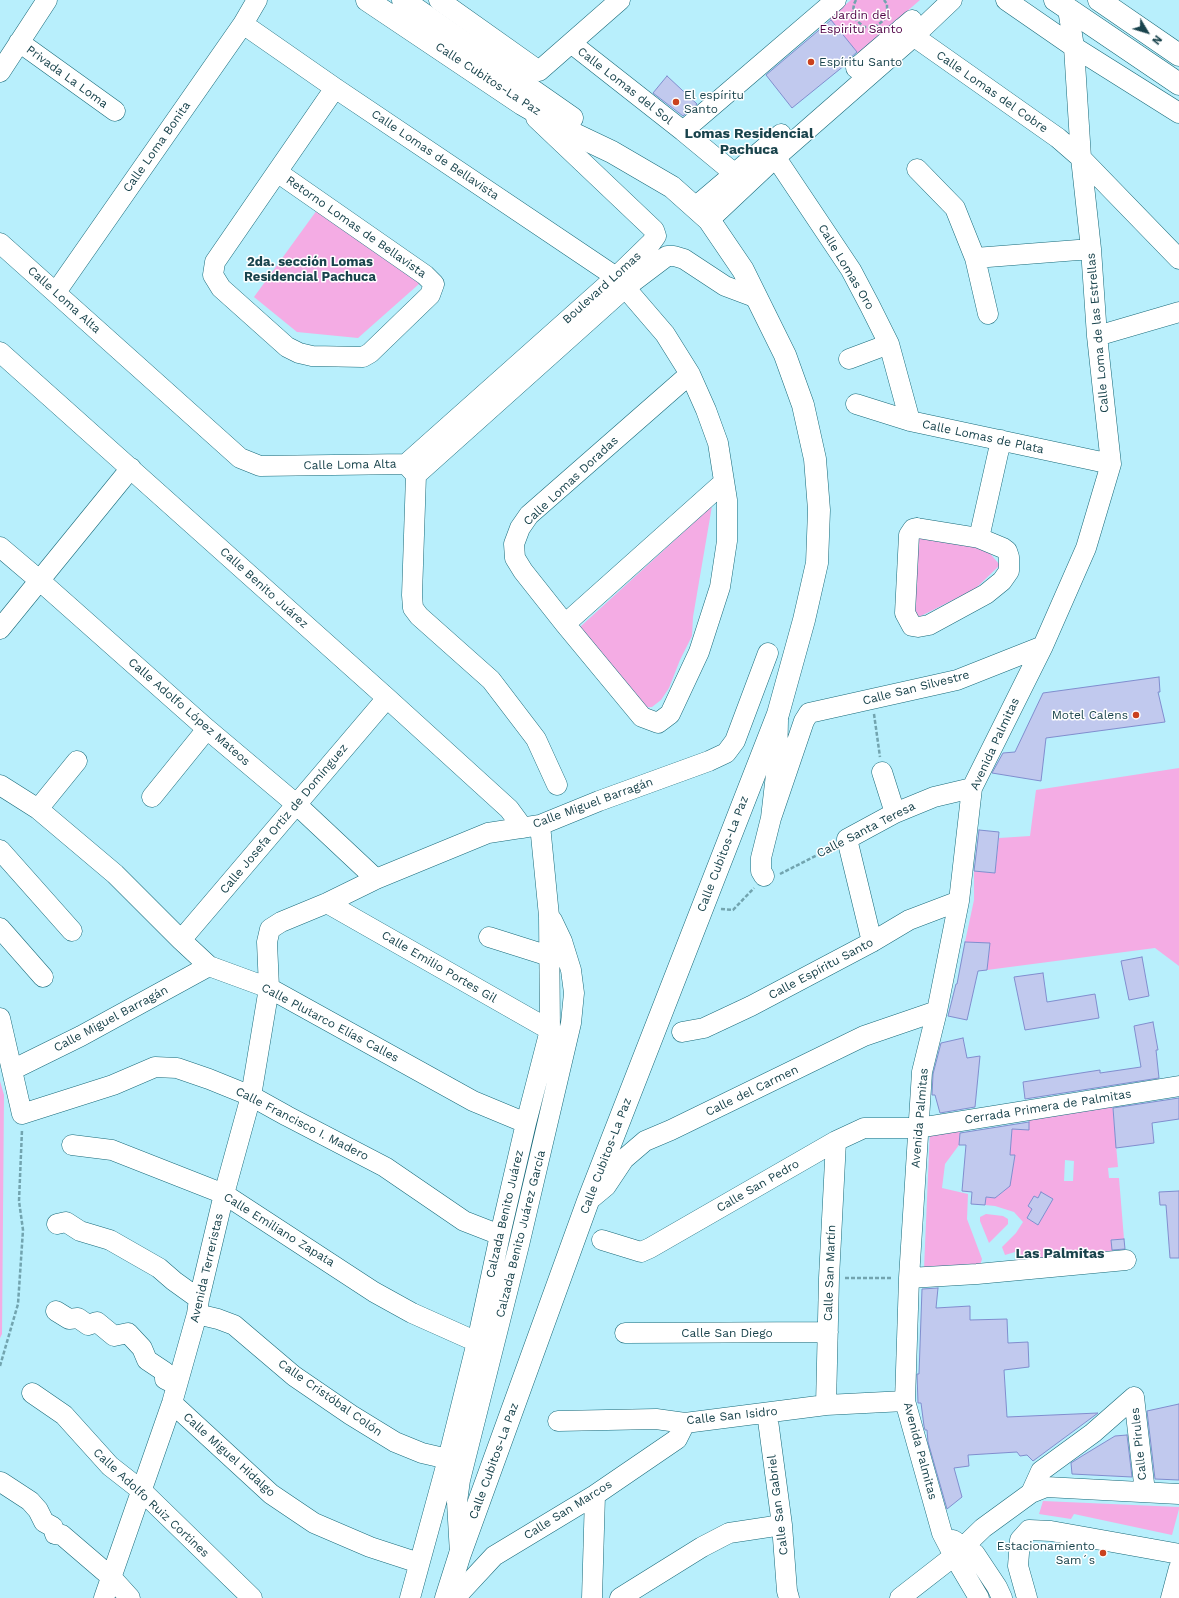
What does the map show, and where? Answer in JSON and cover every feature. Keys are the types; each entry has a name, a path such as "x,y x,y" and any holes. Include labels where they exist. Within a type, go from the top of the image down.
{"main road":[{"name":"Calle Cubitos-La Paz","path":"367,0 522,104 572,133 612,152 672,187 702,213 743,270 785,355 803,404 816,459 819,510 817,563 804,620 778,714 588,1201 460,1554 446,1598"},
{"name":"Calle Cubitos-La Paz","path":"404,0 580,123 612,152"},
{"path":"1062,4 1179,84"},
{"path":"1112,4 1179,55"}],"street":[{"path":"0,72 47,0"},
{"name":"Calle Loma Bonita","path":"56,292 243,24 257,0"},
{"path":"439,0 539,71 620,0"},
{"path":"683,131 836,0"},
{"path":"908,32 934,0"},
{"path":"702,213 908,32 952,0"},
{"path":"1006,0 1074,47 1179,113"},
{"name":"Calle Loma de las Estrellas","path":"1043,646 1086,548 1111,464 1097,336 1091,249 1081,158 1074,47 1062,4"},
{"name":"Calle Lomas de Bellavista","path":"243,24 621,282 665,334 690,374 706,410 718,443 724,482"},
{"name":"Calle Lomas del Cobre","path":"908,32 1058,138 1081,158 1179,259"},
{"name":"Privada La Loma","path":"19,42 115,111"},
{"name":"Calle Lomas del Sol","path":"571,44 683,131 734,174"},
{"name":"Retorno Lomas de Bellavista","path":"277,172 425,275 434,284 430,295 370,354 363,357 312,356 300,353 288,347 227,293 213,275 215,262 277,172 335,88"},
{"name":"Boulevard Lomas","path":"411,470 621,282 656,236 654,230 522,104"},
{"path":"702,213 734,174 772,152"},
{"name":"Calle Lomas Oro","path":"772,152 850,270 889,344 910,421"},
{"path":"917,169 955,208 975,258 988,314"},
{"name":"Calle Loma Alta","path":"0,243 240,458 260,466 411,470"},
{"path":"975,258 1091,249"},
{"name":"Boulevard Lomas","path":"621,282 667,256 674,256 684,259 725,286 757,298"},
{"path":"1097,336 1179,312"},
{"path":"849,358 889,344"},
{"name":"Calle Benito Juárez","path":"0,352 131,468 509,809 531,826"},
{"name":"Calle Lomas Doradas","path":"690,374 530,515 520,528 514,544 515,558 523,571 565,624 642,718 658,723 670,714 699,652 720,587 726,541 727,500 724,482"},
{"name":"Calle Lomas de Plata","path":"856,404 910,421 1111,464"},
{"path":"979,538 1001,440"},
{"path":"0,629 131,468"},
{"path":"411,470 412,595 414,608 419,616 490,680 536,739 557,785"},
{"path":"565,624 724,482"},
{"path":"917,528 979,538 1007,551 1009,557 1009,571 1002,581 986,594 929,625 918,627 912,626 905,613 909,535 913,529 917,528"},
{"name":"Calle Adolfo López Mateos","path":"0,547 207,729 296,804 376,879"},
{"name":"Calle San Silvestre","path":"770,818 804,721 809,714 957,680 1043,646"},
{"name":"Avenida Palmitas","path":"979,1598 959,1551 942,1533 905,1401 908,1278 918,1128 922,1072 937,1011 959,901 972,788 1043,646"},
{"name":"Calle Miguel Barragán","path":"270,929 281,922 328,903 376,879 488,833 531,826 709,761 726,753 735,741 768,653"},
{"name":"Calle Josefa Ortiz de Domínguez","path":"181,940 387,698"},
{"path":"764,876 761,871 761,858 770,818 777,766 778,714"},
{"path":"152,797 207,729"},
{"path":"38,809 77,761"},
{"path":"882,772 895,812"},
{"name":"Calle Plutarco Elías Calles","path":"1,787 38,809 115,874 209,966 269,988 473,1101 526,1123"},
{"name":"Calle Santa Teresa","path":"847,839 895,812 934,797 972,788"},
{"name":"Calzada Benito Juárez","path":"410,1598 448,1459 477,1342 526,1123 550,1030 550,916 531,826"},
{"path":"847,839 872,942"},
{"path":"0,850 72,931"},
{"name":"Calle Espíritu Santo","path":"682,1032 704,1028 751,1006 872,942 908,920 959,901"},
{"name":"Calle Emilio Portes Gil","path":"328,903 550,1030"},
{"name":"Calzada Benito Juárez García","path":"460,1554 457,1502 460,1480 519,1245 570,1023 574,993 571,970 562,941 550,916"},
{"path":"0,928 43,977"},
{"name":"Avenida Terreristas","path":"104,1598 175,1394 198,1306 224,1194 251,1096 269,988 267,942 270,929"},
{"path":"489,937 549,956"},
{"name":"Calle Miguel Barragán","path":"12,1070 81,1036 209,966"},
{"name":"Calle del Carmen","path":"588,1201 606,1186 624,1159 645,1141 671,1130 864,1036 937,1011"},
{"path":"0,1018 22,1114"},
{"name":"Calle Francisco I. Madero","path":"22,1114 113,1085 154,1067 177,1068 209,1078 251,1096 385,1167 464,1221 500,1235"},
{"name":"Cerrada Primera de Palmitas","path":"918,1128 1179,1086"},
{"name":"Calle San Pedro","path":"602,1240 641,1252 836,1141 864,1128 918,1128"},
{"name":"Calle San Martín","path":"826,1405 828,1278 836,1141"},
{"name":"Calle Emiliano Zapata","path":"72,1145 112,1150 224,1194 374,1292 412,1312 477,1342"},
{"name":"Calle Cristóbal Colón","path":"58,1224 66,1222 80,1231 110,1240 159,1268 198,1306 218,1319 234,1326 294,1376 351,1415 395,1442 422,1453 448,1459"},
{"path":"908,1278 977,1274 1126,1260"},
{"name":"Calle Miguel Hidalgo","path":"56,1311 69,1319 78,1318 88,1325 97,1322 114,1336 128,1333 142,1348 147,1360 166,1372 165,1379 175,1394 271,1494 308,1519 370,1547 419,1563"},
{"name":"Calle San Diego","path":"625,1333 828,1332"},
{"name":"Calle Adolfo Ruiz Cortines","path":"32,1394 64,1415 110,1466 142,1492 252,1598"},
{"name":"Calle Pirules","path":"1031,1493 1041,1471 1093,1433 1134,1397 1145,1492"},
{"name":"Calle San Isidro","path":"558,1421 656,1419 685,1422 826,1405 905,1401"},
{"name":"Calle San Gabriel","path":"767,1413 782,1525 787,1591 789,1598"},
{"name":"Calle San Marcos","path":"452,1598 455,1598 494,1556 595,1495 677,1439 685,1422"},
{"path":"1,1482 30,1501 38,1510 44,1522 53,1527 55,1534 62,1535 111,1577 130,1598"},
{"path":"900,1598 959,1551 982,1528 1031,1493 1046,1487 1179,1494"},
{"path":"592,1598 595,1495"},
{"path":"620,1598 702,1547 729,1534 782,1525"},
{"path":"1027,1598 1018,1566 1020,1540 1029,1530 1051,1531 1179,1554"},
{"name":"Avenida Palmitas","path":"959,1551 975,1554 997,1587 1002,1598"},
{"path":"1171,1598 1179,1568"}],"path":[{"path":"856,0 853,12 856,20 864,27 875,27 884,20 887,13 887,4 884,0"},
{"path":"856,20 865,14"},
{"path":"872,700 882,772"},
{"name":"Calle Santa Teresa","path":"764,876 772,879 847,839"},
{"path":"733,910 764,876"},
{"path":"0,1366 18,1304 23,1230 19,1201 23,1135 22,1114"},
{"path":"828,1278 908,1278"}],"green space":[{"name":"Jardin del Espiritu Santo","path":"851,0 920,0 858,54 829,18"},
{"path":"317,210 417,278 419,284 358,338 297,332 254,297"},
{"path":"712,506 693,617 692,636 680,660 669,688 661,700 652,707 641,708 580,627"},
{"path":"919,538 980,542 1000,565 975,589 913,620"},
{"path":"1179,768 1179,966 1155,948 987,970 990,944 965,942 974,900 974,871 995,873 999,838 1030,836 1036,790"},
{"path":"0,1081 4,1095 2,1334 0,1338"},
{"path":"1112,1101 1118,1167 1108,1168 1109,1178 1119,1178 1124,1239 1111,1240 1113,1254 1017,1263 1015,1252 1005,1255 1002,1247 1016,1233 1023,1222 1014,1212 995,1206 985,1205 986,1197 991,1198 992,1195 998,1196 1005,1190 1006,1186 1010,1185 1015,1156 1003,1154 1010,1149 1012,1129 1029,1130 1029,1114","holes":["1065,1160 1074,1161 1073,1181 1064,1181","1041,1193 1053,1199 1038,1225 1027,1218 1032,1209 1028,1206 1034,1196 1038,1198"]},
{"path":"958,1125 960,1133 959,1145 945,1164 942,1188 968,1194 967,1219 982,1259 980,1266 924,1269 930,1129"},
{"path":"986,1214 1003,1216 1008,1219 1008,1224 989,1243 980,1221 980,1217"},
{"path":"1043,1501 1179,1507 1179,1509 1172,1535 1074,1514 1071,1519 1039,1514"}],"building":[{"name":"Espíritu Santo","path":"831,20 857,52 845,65 792,108 766,75"},
{"name":"El espíritu Santo","path":"667,76 697,104 683,116 653,93"},
{"path":"1159,677 1160,692 1158,692 1165,722 1046,738 1041,781 992,773 1003,753 1015,752 1043,693"},
{"path":"979,830 999,832 995,873 974,871"},
{"path":"965,942 990,943 987,970 978,971 967,1020 948,1016 957,984"},
{"path":"1142,957 1149,996 1129,1000 1121,961"},
{"path":"1043,973 1047,1002 1095,994 1099,1018 1025,1030 1014,977"},
{"path":"1153,1022 1158,1050 1156,1050 1159,1078 1025,1099 1023,1082 1100,1070 1100,1073 1141,1067 1134,1026"},
{"path":"963,1038 967,1058 980,1056 975,1107 940,1113 935,1095 932,1095 933,1074 941,1043"},
{"path":"1179,1098 1179,1119 1152,1123 1154,1143 1116,1148 1113,1108"},
{"path":"1029,1122 1029,1130 1012,1129 1010,1155 1015,1155 1010,1186 995,1198 986,1197 985,1205 971,1204 972,1192 962,1191 966,1145 959,1145 960,1133"},
{"path":"1179,1191 1179,1258 1170,1258 1166,1205 1160,1205 1159,1192"},
{"path":"1041,1192 1053,1199 1038,1225 1027,1218 1032,1209 1028,1206 1034,1196 1038,1198"},
{"path":"1124,1239 1125,1249 1112,1250 1111,1240"},
{"path":"938,1288 936,1308 970,1306 970,1320 1007,1319 1008,1343 1028,1342 1029,1367 1004,1370 1007,1417 1098,1413 1033,1461 1027,1455 1020,1456 1017,1452 968,1455 969,1466 954,1468 962,1497 947,1509 928,1442 927,1430 925,1430 924,1426 921,1403 918,1403 917,1374 919,1374 922,1289"},
{"path":"1179,1404 1179,1480 1155,1479 1147,1411"},
{"path":"1127,1435 1132,1477 1072,1474 1071,1463 1115,1436"}],"place":[{"name":"Espíritu Santo","path":"811,62"},
{"name":"El espíritu Santo","path":"676,102"},
{"name":"Motel Calens","path":"1136,715"},
{"name":"Estacionamiento Sam´s","path":"1103,1553"}],"district":[{"name":"Lomas Residencial Pachuca","path":"749,142"},
{"name":"2da. sección Lomas Residencial Pachuca","path":"310,270"},
{"name":"Las Palmitas","path":"1060,1254"}]}
